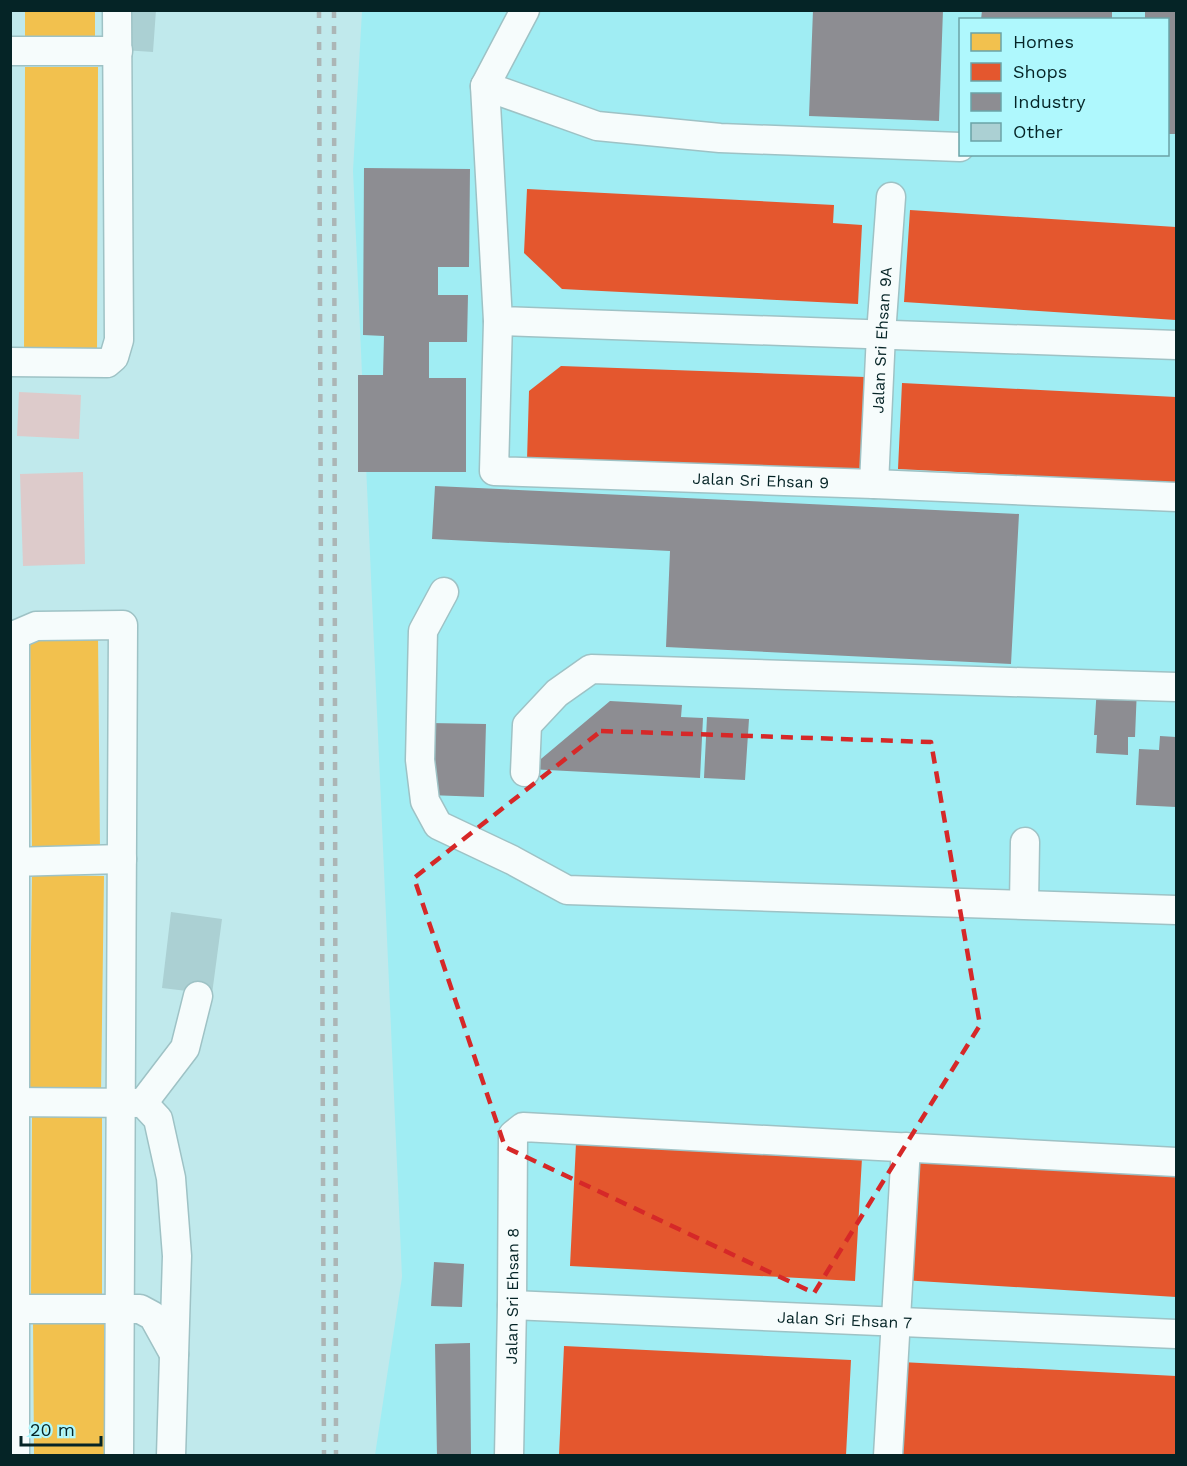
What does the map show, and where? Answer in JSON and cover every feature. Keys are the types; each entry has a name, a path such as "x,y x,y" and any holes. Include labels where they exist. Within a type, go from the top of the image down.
{"street":[{"path":"10,362 107,363 114,357 119,340 117,10"},
{"path":"525,10 485,86 597,126 720,138 959,147"},
{"path":"10,51 118,51"},
{"name":"Jalan Sri Ehsan 9","path":"485,86 498,321 494,471 1176,497"},
{"name":"Jalan Sri Ehsan 9A","path":"874,484 881,334 891,197"},
{"path":"498,321 1176,345"},
{"path":"444,592 423,631 421,770 425,801 438,825 512,860 567,890 1176,910"},
{"path":"15,1455 13,635 36,626 123,625 122,859 132,1103 120,1309 119,1455"},
{"path":"525,772 527,725 557,693 591,669 1176,687"},
{"path":"1024,904 1025,842"},
{"path":"12,862 122,859"},
{"path":"132,1103 185,1048 198,996"},
{"path":"13,1102 132,1103 159,1119 171,1178 177,1256 171,1455"},
{"name":"Jalan Sri Ehsan 8","path":"509,1455 513,1305 513,1135 523,1127 906,1147"},
{"path":"888,1455 906,1147 1176,1162"},
{"name":"Jalan Sri Ehsan 7","path":"513,1305 1176,1334"},
{"path":"13,1309 140,1309 153,1316 174,1354"}],"highlighted area":[{"path":"601,731 931,742 980,1025 814,1293 505,1147 414,878"}],"shaded area":[{"path":"362,11 1176,11 1176,1455 375,1455 402,1277 353,171"},
{"path":"19,392 81,395 79,439 17,436"},
{"path":"83,472 85,564 23,566 20,474"}],"building: Homes":[{"path":"25,10 95,10 95,44 25,44"},
{"path":"25,67 98,67 97,357 24,357"},
{"path":"98,635 100,853 32,853 30,636"},
{"path":"32,875 104,876 101,1094 29,1093"},
{"path":"32,1115 102,1115 102,1295 31,1296"},
{"path":"33,1319 104,1319 104,1455 34,1455"}],"building: Shops":[{"path":"527,189 834,205 833,223 862,225 858,304 562,289 524,253"},
{"path":"910,210 1176,227 1176,320 904,302"},
{"path":"561,366 865,377 861,472 527,460 529,391"},
{"path":"902,383 1176,397 1176,483 898,469"},
{"path":"576,1143 862,1158 855,1281 570,1266"},
{"path":"910,1160 1176,1176 1176,1297 902,1280"},
{"path":"564,1346 851,1360 846,1455 559,1455"},
{"path":"901,1362 1176,1376 1176,1455 897,1455"}],"building: Industry":[{"path":"813,10 943,10 939,121 809,116"},
{"path":"982,10 1112,10 1112,18 981,18"},
{"path":"1145,10 1176,10 1176,134 1169,134 1169,18 1145,18"},
{"path":"364,168 470,169 469,267 438,267 438,295 468,295 467,342 429,342 429,378 466,378 466,472 358,472 358,375 383,375 384,336 363,335"},
{"path":"435,486 1019,514 1011,664 666,647 670,551 432,539"},
{"path":"1097,686 1137,688 1135,737 1128,737 1128,755 1096,753 1097,735 1094,735"},
{"path":"610,701 682,705 681,717 703,718 700,778 529,769"},
{"path":"707,717 749,719 745,780 704,778"},
{"path":"430,723 486,724 484,797 428,795"},
{"path":"1160,736 1176,737 1176,807 1136,805 1139,749 1159,750"},
{"path":"434,1262 464,1264 462,1307 431,1306"},
{"path":"470,1343 471,1456 437,1456 435,1344"}],"building: Other":[{"path":"126,10 156,10 153,52 123,50"},
{"path":"171,912 222,919 212,994 162,988"}],"railway":[{"path":"319,10 324,1456"},
{"path":"334,10 336,1456"}]}
